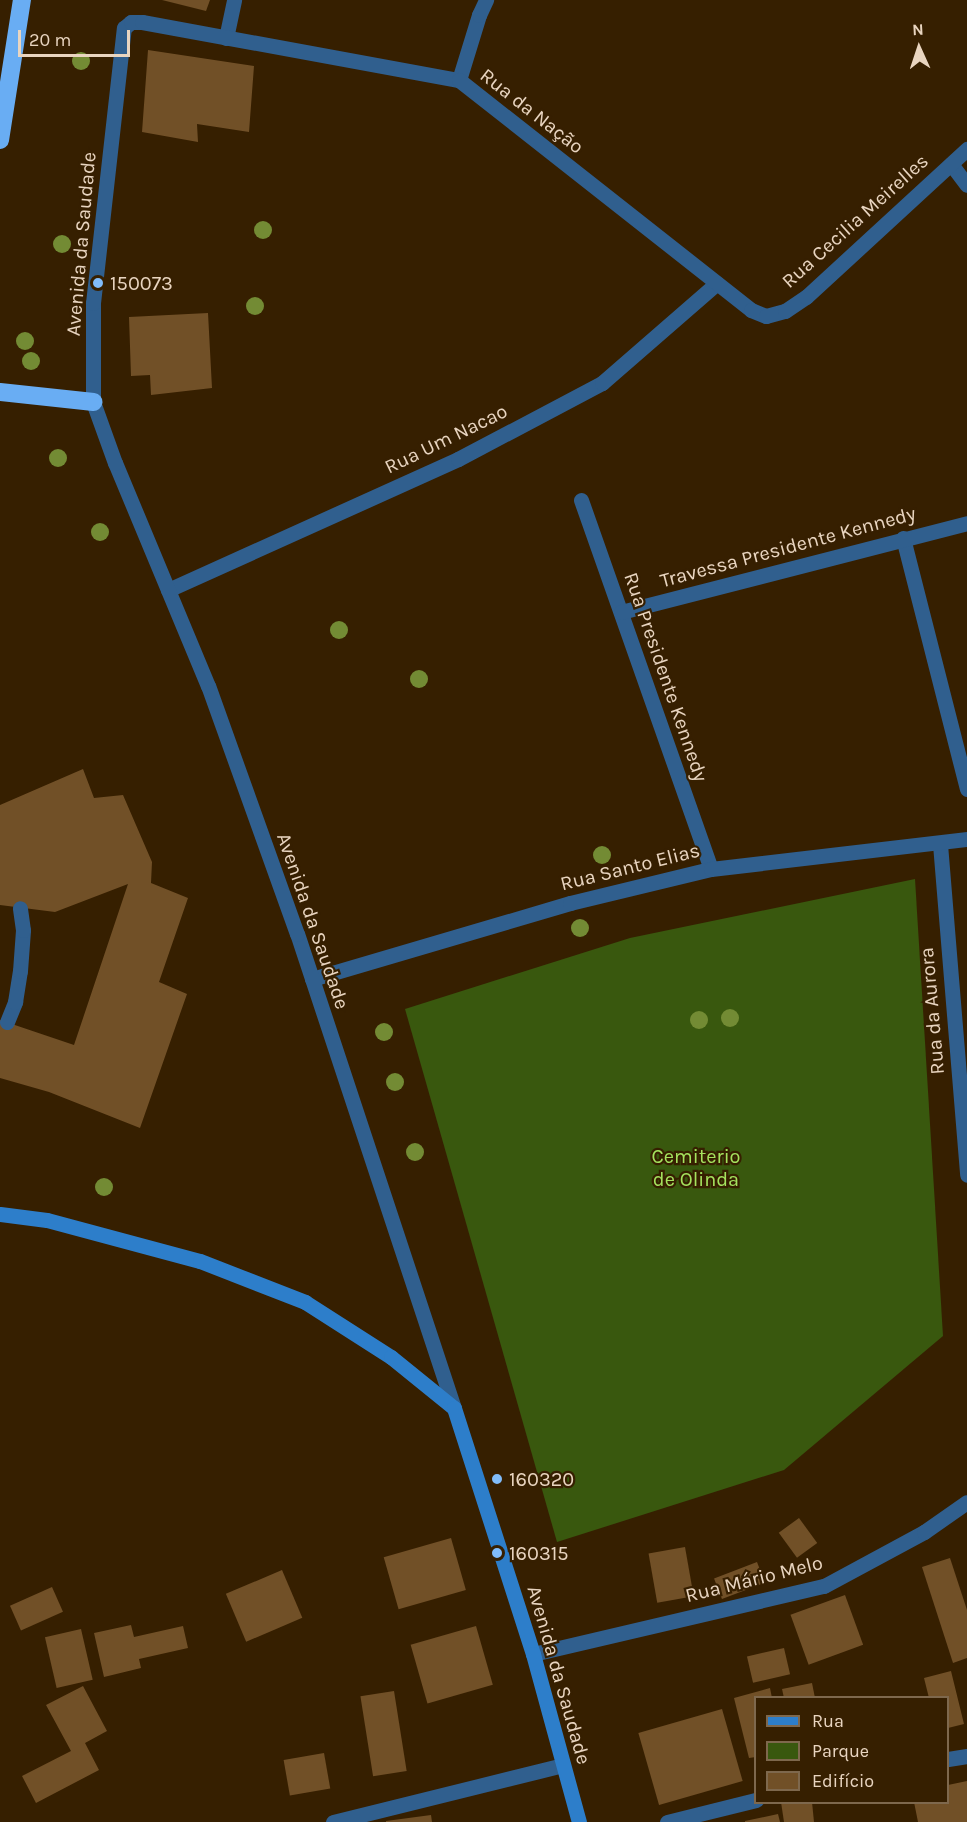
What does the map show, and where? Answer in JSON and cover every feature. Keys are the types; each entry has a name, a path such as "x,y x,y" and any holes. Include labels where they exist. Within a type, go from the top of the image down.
{"highway":[{"path":"0,140 22,0"},
{"path":"0,392 93,402"}],"street":[{"path":"226,38 234,0"},
{"path":"459,80 479,15 486,0"},
{"name":"Rua da Nação","path":"124,28 131,22 142,22 459,80 751,310 766,316"},
{"name":"Avenida da Saudade","path":"124,28 93,303 93,402 115,464 208,686 312,979 533,1654 579,1822"},
{"name":"Rua Cecilia Meirelles","path":"766,316 785,311 806,297 967,149"},
{"path":"951,164 967,185"},
{"name":"Rua Um Nacao","path":"168,590 458,459 602,383 717,283"},
{"name":"Rua Presidente Kennedy","path":"581,500 711,869"},
{"name":"Travessa Presidente Kennedy","path":"621,612 967,523"},
{"path":"903,538 967,789"},
{"name":"Rua Santo Elias","path":"312,979 570,903 711,869 940,844 967,839"},
{"name":"Rua da Aurora","path":"940,844 967,1174"},
{"path":"7,1022 15,1002 21,971 23,930 20,908"},
{"path":"0,1214 47,1220 200,1261 305,1302 391,1357 454,1408"},
{"name":"Rua Mário Melo","path":"533,1654 824,1586 924,1532 967,1503"},
{"path":"949,1759 967,1756"},
{"path":"333,1822 563,1765"},
{"path":"667,1822 754,1800"}],"green space":[{"name":"Cemiterio de Olinda","path":"915,879 943,1336 784,1470 557,1542 405,1009 630,938"}],"building":[{"path":"162,0 210,0 206,11"},
{"path":"148,50 254,66 249,132 197,124 198,142 142,132"},
{"path":"208,313 212,388 151,395 150,375 131,376 129,317"},
{"path":"83,769 94,798 123,795 152,862 151,883 188,898 159,982 187,994 140,1128 49,1092 0,1078 0,1020 74,1045 128,884 55,912 0,905 0,805"},
{"path":"799,1518 817,1543 797,1558 779,1533"},
{"path":"451,1538 466,1590 399,1609 384,1557"},
{"path":"685,1547 694,1596 657,1603 649,1553"},
{"path":"950,1558 967,1610 967,1658 953,1663 922,1567"},
{"path":"757,1562 765,1583 722,1599 714,1578"},
{"path":"282,1570 302,1618 246,1642 226,1594"},
{"path":"52,1587 63,1612 21,1630 10,1606"},
{"path":"845,1595 863,1645 809,1665 790,1615"},
{"path":"131,1625 134,1637 183,1626 188,1648 139,1659 141,1668 104,1677 94,1633"},
{"path":"476,1626 493,1685 427,1703 411,1645"},
{"path":"81,1629 93,1680 57,1688 45,1637"},
{"path":"784,1648 790,1674 753,1683 747,1657"},
{"path":"951,1671 964,1724 949,1728 949,1696 928,1696 924,1678"},
{"path":"812,1683 815,1696 784,1696 782,1689"},
{"path":"83,1686 107,1731 85,1743 99,1770 36,1803 22,1776 71,1751 46,1705"},
{"path":"770,1688 772,1696 754,1696 754,1757 749,1758 734,1698"},
{"path":"394,1691 407,1771 373,1776 360,1696"},
{"path":"722,1709 743,1781 659,1805 638,1733"},
{"path":"324,1753 330,1788 290,1796 284,1760"},
{"path":"967,1781 967,1822 918,1822 914,1804 949,1804 949,1785"},
{"path":"781,1804 812,1804 814,1822 784,1822"},
{"path":"778,1814 780,1822 745,1822 745,1821"},
{"path":"431,1815 432,1822 386,1822 386,1821"}],"place":[{"name":"150073","path":"98,283"},
{"name":"160320","path":"497,1479"},
{"name":"160315","path":"497,1553"}]}
